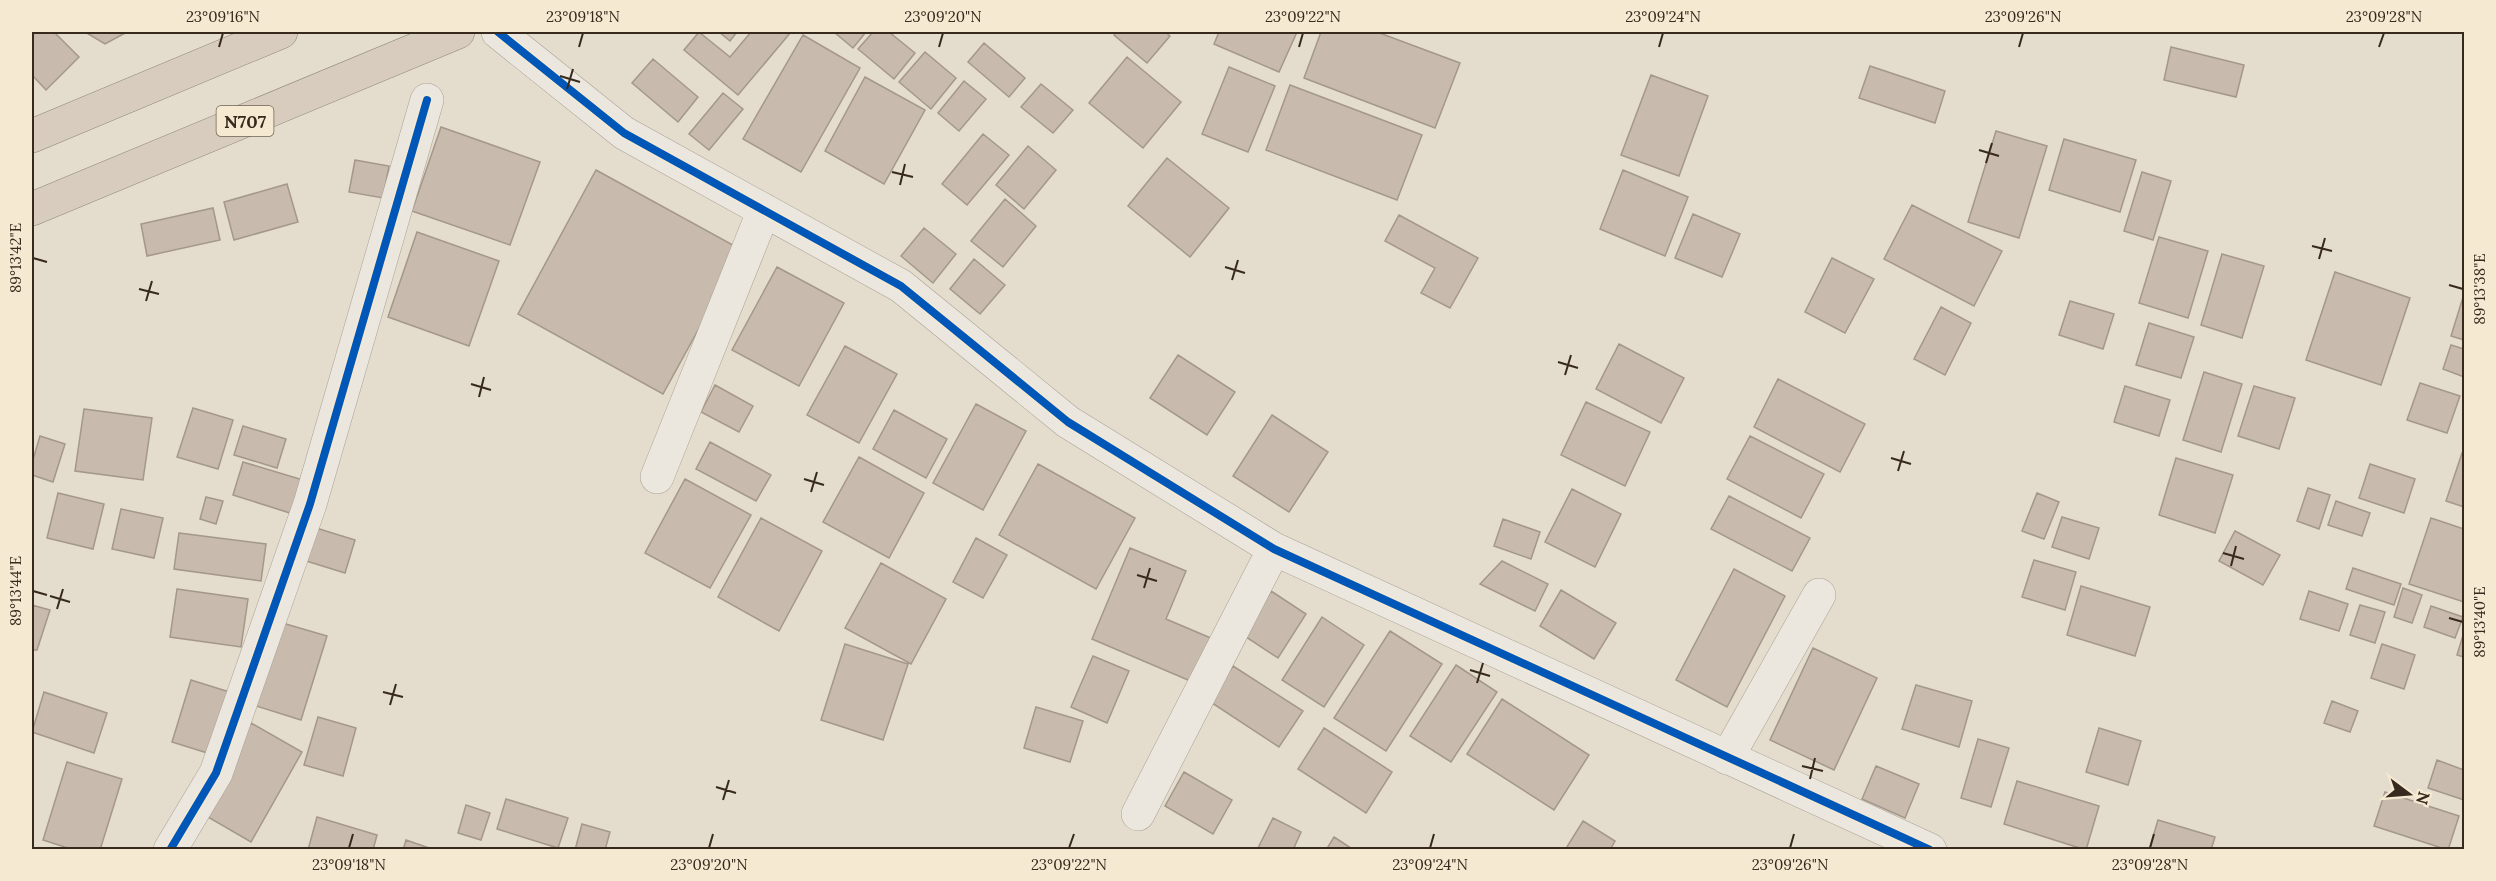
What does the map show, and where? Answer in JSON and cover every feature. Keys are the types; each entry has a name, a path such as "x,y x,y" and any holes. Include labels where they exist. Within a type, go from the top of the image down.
{"highway":[{"path":"32,136 281,32"},
{"name":"N707","path":"32,209 458,32"}],"street":[{"path":"498,32 624,133 901,286 1068,422 1275,549 1930,849"},
{"path":"170,849 216,773 310,504 428,100"},
{"path":"657,477 764,210"},
{"path":"1138,814 1275,549"},
{"path":"1727,758 1819,595"}],"building":[{"path":"32,32 54,32 79,57 46,90 32,75"},
{"path":"85,32 127,32 105,44"},
{"path":"699,32 730,57 751,32 791,32 738,95 684,50"},
{"path":"719,32 737,32 730,41"},
{"path":"834,32 866,32 853,48"},
{"path":"873,32 889,32 915,53 894,79 858,49"},
{"path":"1116,32 1165,32 1170,36 1147,63 1114,35"},
{"path":"1219,32 1297,32 1279,72 1214,44"},
{"path":"1321,32 1377,32 1460,63 1435,128 1304,78"},
{"path":"803,35 860,68 801,172 743,139"},
{"path":"984,43 1025,78 1009,97 968,62"},
{"path":"2171,47 2244,65 2236,97 2164,80"},
{"path":"925,52 956,78 931,109 899,82"},
{"path":"1127,57 1181,102 1143,148 1089,103"},
{"path":"653,59 698,97 678,122 632,83"},
{"path":"1870,66 1945,91 1935,123 1859,98"},
{"path":"1229,67 1275,86 1248,152 1202,134"},
{"path":"1651,75 1708,96 1679,176 1621,155"},
{"path":"865,77 925,110 884,184 825,151"},
{"path":"964,81 986,99 959,131 938,113"},
{"path":"1041,84 1073,110 1053,133 1021,107"},
{"path":"1290,85 1422,135 1397,200 1266,150"},
{"path":"723,93 743,109 709,150 689,134"},
{"path":"441,127 540,162 510,245 412,211"},
{"path":"1996,131 2047,146 2019,238 1968,222"},
{"path":"983,134 1009,155 967,205 942,184"},
{"path":"2064,139 2136,160 2120,212 2049,190"},
{"path":"1028,146 1056,170 1024,209 996,185"},
{"path":"1167,158 1229,208 1190,257 1128,206"},
{"path":"355,160 389,166 383,198 349,192"},
{"path":"596,170 742,250 663,394 518,314"},
{"path":"1623,170 1688,197 1665,256 1600,229"},
{"path":"2142,172 2171,181 2153,240 2124,231"},
{"path":"287,184 298,222 234,240 224,202"},
{"path":"1005,199 1036,226 1003,267 971,241"},
{"path":"1912,205 2002,251 1974,306 1884,259"},
{"path":"213,208 220,240 147,256 141,224"},
{"path":"1693,214 1740,234 1722,277 1675,258"},
{"path":"1399,215 1478,258 1450,308 1421,293 1435,268 1385,241"},
{"path":"924,228 956,254 933,283 901,256"},
{"path":"417,232 499,261 469,346 388,317"},
{"path":"2159,237 2208,251 2188,318 2139,303"},
{"path":"2222,254 2264,266 2242,338 2201,325"},
{"path":"1832,258 1874,279 1845,333 1805,312"},
{"path":"974,259 1005,285 980,314 950,289"},
{"path":"777,267 844,303 799,386 732,350"},
{"path":"2335,272 2410,298 2381,385 2306,360"},
{"path":"2464,294 2464,340 2451,336"},
{"path":"2070,301 2114,314 2103,349 2059,335"},
{"path":"1941,307 1971,323 1945,375 1914,359"},
{"path":"2149,323 2194,337 2181,378 2136,365"},
{"path":"1619,344 1684,378 1661,423 1596,389"},
{"path":"2451,345 2464,349 2464,377 2443,369"},
{"path":"845,346 897,374 859,443 807,415"},
{"path":"1178,355 1235,392 1207,435 1150,398"},
{"path":"2204,372 2242,384 2221,452 2183,440"},
{"path":"1778,379 1865,424 1840,472 1754,427"},
{"path":"2420,383 2460,396 2447,433 2407,420"},
{"path":"715,385 753,406 739,432 701,412"},
{"path":"2125,386 2170,400 2159,436 2114,422"},
{"path":"2254,386 2295,398 2279,449 2238,436"},
{"path":"1586,402 1650,432 1625,486 1561,455"},
{"path":"976,404 1026,431 983,510 933,483"},
{"path":"193,408 233,420 218,469 177,457"},
{"path":"84,409 152,418 143,480 75,471"},
{"path":"894,410 947,439 926,478 873,449"},
{"path":"1272,415 1328,452 1289,512 1233,476"},
{"path":"243,426 286,439 277,468 234,455"},
{"path":"40,436 65,444 53,482 32,475 32,463"},
{"path":"1750,436 1824,474 1801,518 1727,479"},
{"path":"710,442 771,475 756,501 696,469"},
{"path":"2462,453 2464,454 2464,507 2446,501"},
{"path":"859,457 924,493 889,558 823,522"},
{"path":"2176,458 2233,475 2215,533 2159,515"},
{"path":"243,462 303,480 293,514 233,495"},
{"path":"1038,464 1135,518 1096,589 999,535"},
{"path":"2370,464 2415,479 2404,513 2359,498"},
{"path":"685,479 751,515 710,588 645,553"},
{"path":"2308,488 2330,495 2319,529 2297,521"},
{"path":"1572,489 1621,514 1595,567 1545,542"},
{"path":"58,493 104,504 93,549 47,538"},
{"path":"2037,493 2059,502 2044,539 2022,531"},
{"path":"1729,496 1810,538 1792,571 1711,529"},
{"path":"206,497 223,501 216,524 200,519"},
{"path":"2336,501 2370,513 2362,536 2328,525"},
{"path":"121,509 163,518 154,558 112,549"},
{"path":"2062,517 2099,528 2089,559 2052,547"},
{"path":"761,518 822,551 779,631 718,597"},
{"path":"2431,518 2464,529 2464,602 2409,584"},
{"path":"1503,519 1540,532 1531,559 1494,546"},
{"path":"313,527 355,540 345,573 303,560"},
{"path":"2235,531 2280,555 2263,585 2219,561"},
{"path":"179,533 266,544 261,581 174,569"},
{"path":"976,538 1007,555 983,598 953,582"},
{"path":"1130,548 1186,571 1166,619 1213,639 1195,683 1092,639"},
{"path":"2034,560 2076,572 2065,610 2022,597"},
{"path":"1502,561 1548,584 1535,611 1480,584"},
{"path":"881,563 946,599 911,664 845,628"},
{"path":"2353,568 2401,584 2394,605 2346,589"},
{"path":"1734,569 1785,596 1727,707 1676,680"},
{"path":"2081,586 2150,607 2135,656 2067,635"},
{"path":"2403,588 2422,595 2412,623 2394,617"},
{"path":"177,589 248,599 241,647 170,637"},
{"path":"1561,590 1616,623 1594,659 1540,626"},
{"path":"1271,591 1306,614 1278,658 1243,635"},
{"path":"2309,591 2348,604 2339,631 2300,619"},
{"path":"32,605 50,610 37,650 32,650"},
{"path":"2360,605 2385,612 2375,643 2350,635"},
{"path":"2431,606 2463,617 2455,638 2424,627"},
{"path":"1322,617 1364,645 1324,707 1282,680"},
{"path":"279,622 327,636 301,720 253,705"},
{"path":"1390,631 1442,664 1386,751 1334,718"},
{"path":"2464,632 2464,657 2457,655"},
{"path":"845,644 908,664 883,740 821,720"},
{"path":"2382,644 2415,655 2404,689 2371,678"},
{"path":"1813,648 1877,678 1834,770 1770,740"},
{"path":"1093,656 1129,671 1107,723 1071,707"},
{"path":"1456,665 1497,692 1451,762 1410,736"},
{"path":"1233,666 1303,711 1279,747 1209,701"},
{"path":"191,680 236,694 217,756 172,742"},
{"path":"1916,685 1972,701 1959,747 1902,729"},
{"path":"44,692 107,713 94,753 32,732"},
{"path":"1502,699 1589,755 1554,810 1467,754"},
{"path":"2332,701 2358,711 2350,732 2324,723"},
{"path":"1036,707 1083,721 1070,762 1024,748"},
{"path":"318,717 356,728 343,776 304,765"},
{"path":"251,723 302,752 251,842 201,813"},
{"path":"1324,728 1392,772 1366,813 1298,769"},
{"path":"2099,728 2141,741 2128,785 2086,772"},
{"path":"1978,739 2009,748 1991,807 1961,798"},
{"path":"2437,760 2464,770 2464,800 2428,788"},
{"path":"67,762 122,779 100,850 74,850 43,840"},
{"path":"1876,766 1919,784 1905,818 1862,799"},
{"path":"1184,772 1232,800 1213,834 1165,806"},
{"path":"2017,781 2099,806 2086,850 2004,824"},
{"path":"2385,792 2459,816 2448,850 2374,826"},
{"path":"506,799 568,818 558,848 497,829"},
{"path":"466,805 490,813 481,840 458,833"},
{"path":"317,817 377,835 373,850 308,850"},
{"path":"1273,818 1301,832 1293,850 1257,850"},
{"path":"2158,820 2215,837 2211,850 2149,850"},
{"path":"1583,821 1615,841 1610,850 1565,850"},
{"path":"582,824 610,832 605,850 575,850"},
{"path":"1334,837 1354,850 1326,850"},
{"path":"406,840 435,850 403,850"}],"cycle path":[{"path":"498,32 624,133 901,286 1068,422 1274,549 1930,850"},
{"path":"170,850 216,773 310,504 427,100"}]}
